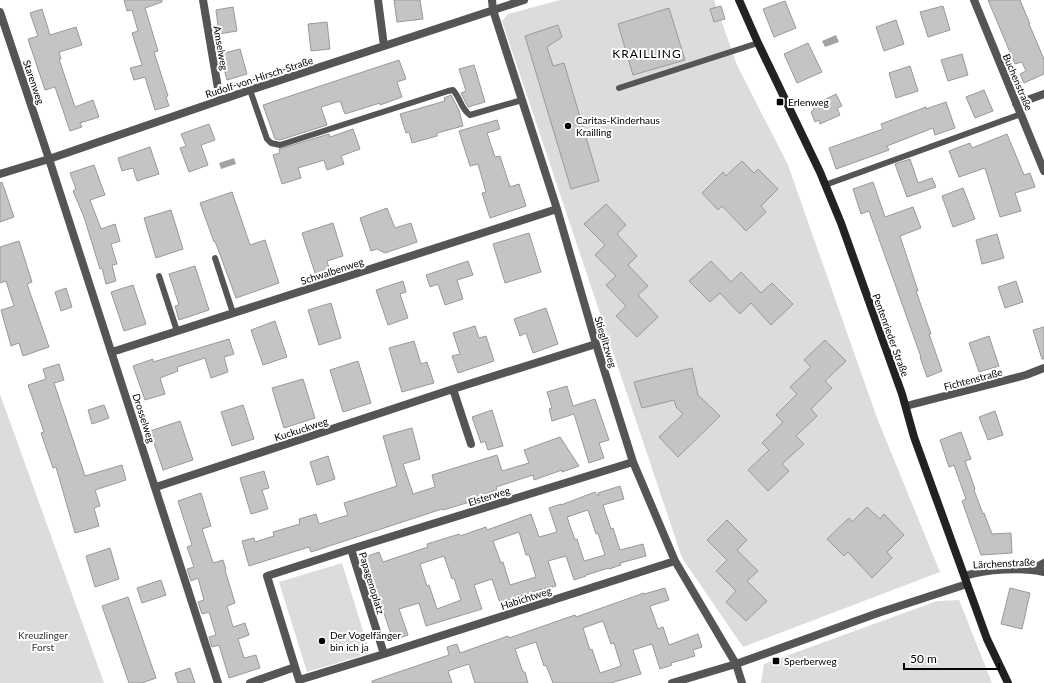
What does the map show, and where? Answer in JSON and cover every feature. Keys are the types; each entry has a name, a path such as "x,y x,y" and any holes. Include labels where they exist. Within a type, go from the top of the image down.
{"street":[{"name":"Amselweg","path":"203,0 220,100"},
{"path":"378,0 384,46"},
{"name":"Stieglitzweg","path":"492,0 493,10 557,209 596,344 633,462 675,561 736,664 742,683"},
{"name":"Rudolf-von-Hirsch-Straße","path":"0,174 49,159 220,100 524,0"},
{"name":"Pentenrieder Straße","path":"739,0 820,172 841,223 906,406 914,437 967,584 987,639 1008,683"},
{"name":"Buchenstraße","path":"974,0 1044,171"},
{"name":"Starenweg","path":"0,12 49,159"},
{"path":"1016,104 1044,94"},
{"name":"Drosselweg","path":"49,159 218,683"},
{"name":"Schwalbenweg","path":"112,352 557,209"},
{"name":"Kuckuckweg","path":"156,487 453,389 596,344"},
{"name":"Fichtenstraße","path":"906,406 1026,375 1044,368"},
{"path":"453,389 471,444"},
{"name":"Elsterweg","path":"351,549 633,462"},
{"name":"Papagenoplatz","path":"351,549 384,654 299,680 267,576 351,549"},
{"name":"Habichtweg","path":"384,654 675,561"},
{"path":"1033,569 1044,563"},
{"name":"Lärchenstraße","path":"965,576 974,573 1033,569 1044,572"},
{"path":"672,683 736,664 878,613 967,584"},
{"path":"250,683 295,667"}],"lane":[{"path":"619,88 758,43"},
{"path":"250,90 267,139 271,143 280,145 453,90 465,112 470,115 522,100"},
{"path":"825,185 1020,114"},
{"path":"215,258 233,313"},
{"path":"159,276 177,331"}],"green space":[{"path":"560,0 714,0 737,65 788,165 877,418 940,572 743,647 682,558 502,21 508,14"},
{"name":"Kreuzlinger Forst","path":"0,394 104,683 0,683"},
{"path":"342,563 370,653 307,672 279,582"},
{"path":"959,600 992,683 761,683 764,664 937,601"}],"shaded area":[{"path":"836,35 839,42 825,47 822,41"},
{"path":"234,158 236,164 221,169 219,163"}],"building":[{"path":"124,0 162,0 162,2 145,8 158,51 154,52 168,96 166,97 169,106 155,110 145,77 134,80 130,68 142,65 132,33 138,31 132,10 127,11"},
{"path":"394,0 420,0 423,19 397,22"},
{"path":"988,0 1020,0 1044,59 1044,74 1024,83 1020,74 1026,71 1022,62 1015,64"},
{"path":"785,1 796,28 774,37 763,9"},
{"path":"721,6 725,19 714,22 710,9"},
{"path":"943,6 950,30 928,37 920,12"},
{"path":"233,7 237,31 219,34 216,10"},
{"path":"669,8 685,60 633,75 618,24"},
{"path":"42,9 50,35 76,27 82,45 59,52 61,59 59,59 75,107 93,100 99,117 80,123 82,127 70,131 55,87 45,90 28,39 38,36 30,13"},
{"path":"896,20 904,44 884,51 876,27"},
{"path":"327,22 330,49 311,51 308,24"},
{"name":"Caritas-Kinderhaus Krailling","path":"558,25 562,37 547,47 553,66 564,63 599,181 571,189 525,36"},
{"path":"808,43 822,72 797,83 784,54"},
{"path":"240,49 247,74 227,80 220,54"},
{"path":"962,54 968,75 948,81 941,60"},
{"path":"399,60 406,79 397,82 402,97 380,105 380,103 345,114 340,101 321,107 327,125 280,140 275,139 263,105"},
{"path":"474,65 485,102 468,107 461,93 466,91 459,69"},
{"path":"910,66 918,91 896,98 889,73"},
{"path":"984,90 993,111 975,118 966,97"},
{"path":"836,94 842,106 837,108 840,115 820,124 819,120 815,122 811,112 814,110 812,106"},
{"path":"451,95 459,110 463,126 437,133 437,136 412,143 409,132 406,133 400,114 445,101 444,98"},
{"path":"946,102 955,128 935,135 933,128 887,146 889,150 836,169 829,148 883,129 881,124 926,107 926,109"},
{"path":"497,120 500,129 487,133 495,157 500,156 510,187 519,184 526,206 490,218 482,193 486,192 478,164 470,166 459,131"},
{"path":"209,124 215,140 201,145 208,165 189,172 180,148 186,146 181,134"},
{"path":"353,129 360,149 341,156 344,164 327,170 324,160 298,168 301,178 282,184 273,155 280,153 279,149 329,134 330,137"},
{"path":"1007,134 1024,175 1030,173 1035,187 1015,193 1021,211 1000,217 985,168 959,177 949,151 970,143 972,148"},
{"path":"150,147 159,174 137,181 133,168 122,171 118,158"},
{"path":"910,159 918,183 932,178 936,187 907,197 895,164"},
{"path":"742,161 754,173 758,169 778,189 761,206 766,212 746,231 722,206 718,210 702,193 723,172 726,176"},
{"path":"94,165 105,195 90,200 101,229 115,224 120,241 111,244 117,264 112,265 116,281 106,284 84,217 73,191 76,189 70,173"},
{"path":"2,182 14,217 0,222 0,183"},
{"path":"873,182 885,217 913,207 921,228 900,236 918,291 916,291 931,334 929,334 942,371 927,377 869,211 861,214 853,189"},
{"path":"963,188 975,219 953,227 942,196"},
{"path":"232,192 250,245 265,240 279,283 236,298 200,203"},
{"path":"606,204 626,225 617,234 637,256 628,265 648,286 638,295 658,317 637,337 616,316 626,306 606,285 616,276 595,255 605,245 584,224"},
{"path":"387,208 395,228 411,223 417,242 385,253 377,249 371,251 360,218"},
{"path":"171,210 183,249 156,258 144,218"},
{"path":"333,223 343,256 327,261 330,272 316,276 302,233"},
{"path":"529,233 541,272 505,283 493,244"},
{"path":"997,234 1004,258 982,264 976,240"},
{"path":"19,241 32,282 27,284 49,347 23,356 19,343 11,346 1,310 14,306 6,281 0,283 0,247"},
{"path":"468,261 473,275 457,280 463,299 445,305 438,284 430,287 426,275"},
{"path":"711,261 731,282 741,272 761,293 772,283 793,304 771,325 751,303 740,314 720,293 710,302 689,281"},
{"path":"195,266 209,310 179,320 175,306 179,305 169,274"},
{"path":"403,281 406,292 400,294 408,318 388,325 376,290"},
{"path":"1016,281 1023,302 1005,308 998,287"},
{"path":"133,285 146,324 124,331 111,292"},
{"path":"66,288 72,307 61,311 55,292"},
{"path":"331,303 341,338 319,345 308,310"},
{"path":"546,308 558,344 533,353 526,333 520,336 514,319"},
{"path":"275,321 287,357 263,365 251,330"},
{"path":"475,326 479,338 486,336 494,361 458,373 452,356 460,354 453,333"},
{"path":"1044,327 1044,359 1042,359 1033,330"},
{"path":"989,336 999,366 979,372 969,343"},
{"path":"229,339 234,354 224,357 228,372 211,378 205,358 177,367 178,371 160,378 165,394 145,400 133,366 153,359 153,362"},
{"path":"825,340 846,361 825,381 832,388 811,409 817,416 796,436 804,444 782,464 789,471 768,491 748,470 769,450 762,443 783,422 776,415 797,394 790,387 811,367 804,360"},
{"path":"414,341 421,364 427,362 434,383 402,392 389,348"},
{"path":"358,361 371,403 343,412 330,370"},
{"path":"59,364 64,380 54,383 85,476 122,465 126,480 95,490 100,506 94,508 99,526 75,533 56,467 53,468 41,433 44,432 28,385 46,379 43,369"},
{"path":"692,368 698,395 720,416 678,457 659,437 683,414 676,407 674,400 642,408 634,382"},
{"path":"303,379 315,418 284,428 272,388"},
{"path":"567,386 573,406 595,399 609,440 599,443 604,458 589,463 574,414 552,421 549,409 552,408 547,392"},
{"path":"104,405 109,418 92,424 88,410"},
{"path":"243,405 254,439 232,446 221,412"},
{"path":"492,410 503,446 488,450 485,441 481,443 472,417"},
{"path":"995,411 1003,435 988,440 979,417"},
{"path":"180,421 193,460 163,470 150,431"},
{"path":"412,428 420,459 403,464 413,494 435,487 432,475 497,455 502,471 529,463 524,450 560,437 579,466 562,472 562,470 534,480 533,475 496,487 497,490 469,499 470,502 443,510 442,509 311,552 309,547 249,566 242,541 254,538 255,542 274,536 273,532 300,524 299,519 316,514 319,524 348,515 344,503 397,486 383,436"},
{"path":"961,432 971,459 965,461 983,514 984,513 992,534 1011,533 1012,553 981,555 962,501 966,499 954,465 949,467 940,440"},
{"path":"328,456 335,479 317,485 310,462"},
{"path":"264,471 269,488 262,490 268,509 251,514 240,478"},
{"path":"620,486 624,499 603,505 611,529 613,528 620,550 643,544 646,556 620,563 621,565 574,580 566,556 548,561 556,586 541,589 500,603 492,579 474,585 482,609 426,626 419,603 399,609 408,635 393,640 365,557 379,552 383,562 428,547 427,544 459,534 460,536 486,527 487,530 531,514 539,537 557,532 549,508 595,492 599,496 598,493","holes":["588,510 596,534 598,533 605,555 584,561 577,539 575,540 567,517","519,532 526,555 529,555 536,577 510,585 503,562 501,563 493,541","444,556 452,579 454,578 461,600 437,609 429,585 427,586 420,564"]},
{"path":"201,493 211,526 202,529 213,563 223,560 235,603 227,606 233,627 245,623 249,635 238,639 244,658 256,655 260,668 229,678 219,645 212,647 209,637 216,635 209,612 202,614 198,602 204,600 198,578 191,581 187,569 194,567 187,547 192,545 178,501"},
{"path":"867,507 880,519 884,514 904,535 887,552 892,558 872,578 848,552 844,556 827,539 849,518 852,522"},
{"path":"727,520 747,540 737,550 758,571 747,581 767,601 746,621 726,602 736,591 716,571 727,560 707,540"},
{"path":"110,548 119,579 95,587 86,556"},
{"path":"161,580 166,595 142,603 137,588"},
{"path":"665,588 669,600 650,606 658,629 663,627 669,645 698,634 702,647 693,650 695,656 671,663 672,665 660,669 652,644 633,650 641,674 611,683 553,683 546,665 544,666 536,642 515,649 528,683 475,683 469,664 448,671 452,683 372,683 372,681 449,655 447,647 457,644 460,653 508,636 509,638 575,615 576,617","holes":["603,621 611,644 614,643 621,666 600,673 592,649 590,650 583,628"]},
{"path":"1010,588 1030,593 1022,629 1001,624"},
{"path":"128,597 156,678 142,683 129,683 102,606"},
{"path":"190,668 195,683 178,683 175,673"}],"place":[{"name":"Erlenweg","path":"780,102"},
{"name":"Caritas-Kinderhaus Krailling","path":"568,126"},
{"name":"Der Vogelfänger bin ich ja","path":"322,641"},
{"name":"Sperberweg","path":"776,661"}],"district":[{"name":"KRAILLING","path":"647,54"}]}
